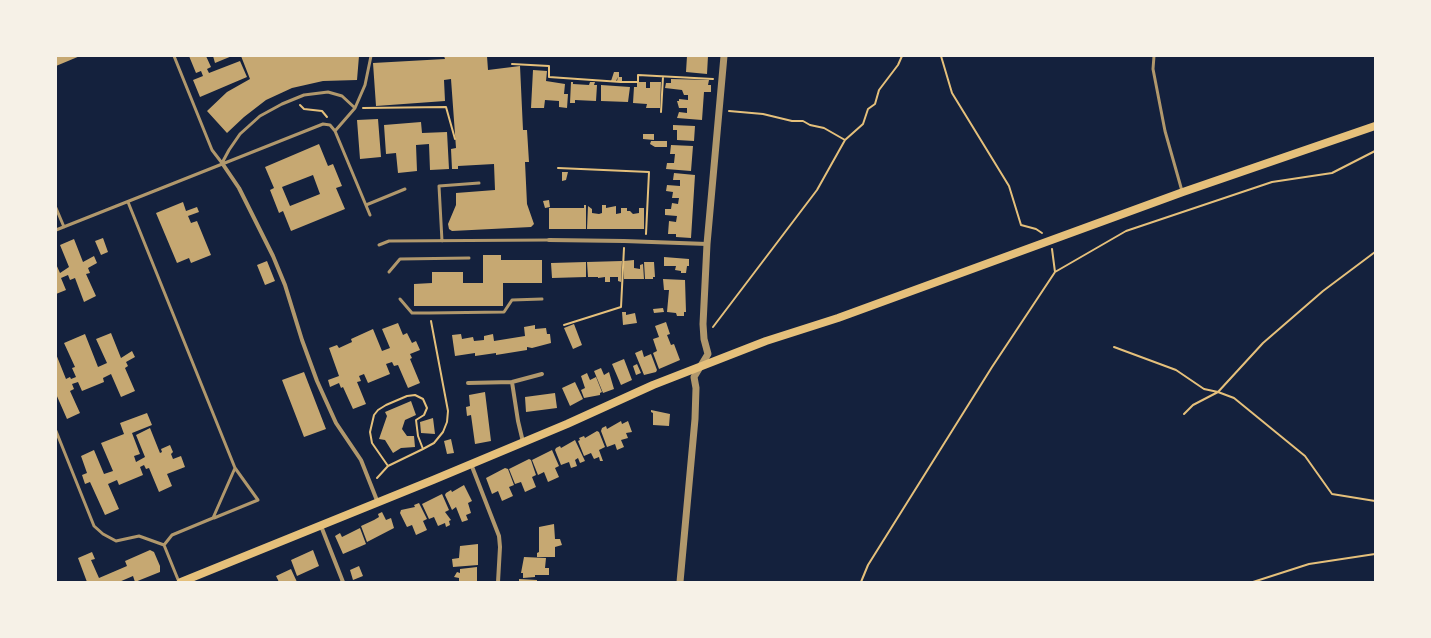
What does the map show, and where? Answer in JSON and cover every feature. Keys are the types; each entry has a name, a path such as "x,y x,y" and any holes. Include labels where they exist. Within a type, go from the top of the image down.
{"main road":[{"path":"180,582 378,503 567,424 653,385 766,341 838,318 1183,192 1375,126"}],"street":[{"path":"680,582 694,419 696,388 694,377 708,354 704,339 707,244 724,56"},
{"path":"222,163 239,188 273,256 285,285 302,340 317,381 336,422 360,460 378,503"},
{"path":"548,240 646,241 707,244"},
{"path":"468,383 512,382 542,374"},
{"path":"512,382 523,442"},
{"path":"470,464 499,536 500,547 498,582"},
{"path":"321,526 343,582"}],"lane":[{"path":"174,56 212,150 222,163"},
{"path":"335,130 355,108 365,85 371,56"},
{"path":"1154,56 1153,69 1165,131 1183,192"},
{"path":"222,163 240,134 260,116 297,98 328,92 342,96 355,108"},
{"path":"56,230 318,125 330,125 335,130 370,215"},
{"path":"442,241 439,186 479,183"},
{"path":"366,205 405,189"},
{"path":"128,202 235,468 258,500 172,535 164,545"},
{"path":"56,208 64,227"},
{"path":"379,245 389,241 548,240"},
{"path":"389,272 400,259 469,258"},
{"path":"400,299 412,313 504,312 512,300 542,299"},
{"path":"56,431 94,526 103,534 116,541 139,536 164,545 180,582"},
{"path":"213,518 235,468"}],"path":[{"path":"704,339 817,190 845,140 863,124 868,109 875,104 879,90 898,65 902,56"},
{"path":"941,56 952,93 1009,186 1021,224 1036,229 1052,241 1055,272"},
{"path":"512,64 549,66 550,77 638,82 638,75 721,79"},
{"path":"661,112 663,76"},
{"path":"297,98 304,109 322,111 326,115 330,125"},
{"path":"355,108 446,107 455,139"},
{"path":"719,111 764,114 792,121 803,121 810,126 824,128 845,140"},
{"path":"861,582 868,565 992,367 1055,272 1126,231 1272,182 1332,173 1375,151"},
{"path":"558,168 649,172 646,241"},
{"path":"564,325 621,307 624,241"},
{"path":"1184,414 1193,405 1218,392 1263,343 1323,292 1375,252"},
{"path":"370,484 388,466 434,443 443,432 447,422 448,411 429,313"},
{"path":"1114,347 1176,370 1204,389 1234,398 1305,456 1332,494 1375,501"},
{"path":"388,466 372,443 370,432 374,415 386,405 407,396 415,396 423,399 427,408 424,415 416,420 418,436 423,449"},
{"path":"1253,582 1309,564 1375,554"}],"building":[{"path":"56,56 80,56 56,66"},
{"path":"189,56 206,56 211,67 207,69 209,73 240,61 247,77 200,97 193,80 203,76 201,71 196,73"},
{"path":"213,56 232,56 215,63"},
{"path":"241,56 359,56 357,80 323,81 292,88 266,100 244,117 227,133 207,111 227,92 250,79"},
{"path":"444,56 487,56 488,70 520,66 523,130 527,130 529,162 525,162 527,204 534,224 531,227 452,231 449,229 448,224 456,205 456,193 495,190 494,164 458,166 458,169 452,169 451,149 456,148 451,79 444,80 445,101 376,106 373,63 445,59"},
{"path":"687,56 708,56 707,74 686,72"},
{"path":"533,70 547,71 546,81 565,84 564,94 568,94 567,108 559,107 559,101 545,100 544,108 531,108"},
{"path":"614,72 619,72 619,77 622,77 622,81 617,81 618,77 616,81 611,81"},
{"path":"671,79 709,80 708,85 711,85 711,92 704,92 702,120 677,118 679,112 687,113 687,108 679,108 677,101 679,101 679,99 688,100 688,95 684,95 682,90 665,88 666,83 671,83"},
{"path":"571,82 573,82 573,84 589,85 590,82 595,82 594,85 597,85 596,101 575,100 575,103 570,103"},
{"path":"646,82 646,88 650,88 650,82 661,82 660,108 646,108 647,104 633,103 634,87 637,87 637,83"},
{"path":"601,85 630,87 628,102 601,101"},
{"path":"378,119 381,157 360,159 357,120"},
{"path":"421,122 422,133 447,132 449,169 430,170 429,144 416,145 417,171 398,173 396,153 386,154 384,125"},
{"path":"673,125 695,126 694,141 677,140 677,130 673,130"},
{"path":"643,134 654,134 654,140 643,139"},
{"path":"651,141 667,141 667,147 655,147 650,144"},
{"path":"319,144 328,166 333,164 342,186 336,188 345,209 291,231 283,211 279,213 270,190 274,188 265,167","holes":["313,175 320,194 290,206 282,187"]},
{"path":"671,145 693,146 691,171 666,169 667,163 674,163 675,154 670,154"},
{"path":"562,172 568,172 566,180 562,181"},
{"path":"674,173 695,175 691,238 676,237 676,234 668,234 669,221 676,222 677,216 665,215 665,209 671,209 672,203 678,204 679,198 672,198 673,192 666,191 667,185 680,186 680,180 673,180"},
{"path":"549,200 550,207 545,208 543,201"},
{"path":"183,202 186,211 197,207 199,212 188,216 191,223 197,221 211,255 191,263 189,258 177,263 156,213"},
{"path":"584,205 586,205 586,229 549,229 549,208 584,208"},
{"path":"602,205 606,205 606,208 616,206 616,214 621,213 621,208 627,208 627,211 630,211 633,214 639,213 639,208 644,208 644,229 587,229 588,206 592,209 592,213 599,214 602,213"},
{"path":"103,238 108,252 101,255 95,241"},
{"path":"74,239 83,262 94,256 97,263 88,268 90,273 86,274 96,296 84,302 75,278 70,280 68,275 61,278 66,290 56,294 56,264 60,273 69,267 60,245"},
{"path":"483,255 501,255 501,260 542,260 542,283 503,283 503,306 414,306 414,284 432,283 432,272 463,272 463,283 483,283"},
{"path":"664,257 689,259 689,266 687,266 686,273 681,273 681,271 675,270 676,266 664,266"},
{"path":"634,260 634,268 640,269 640,265 643,264 644,279 624,279 624,261"},
{"path":"267,261 275,281 265,285 257,265"},
{"path":"622,261 621,282 618,281 618,277 610,277 610,282 605,282 605,277 588,277 587,262"},
{"path":"586,262 586,277 552,278 551,263"},
{"path":"644,262 654,262 655,277 653,277 653,279 645,279"},
{"path":"663,279 685,280 686,312 684,312 684,316 677,316 676,313 667,312 669,290 664,290"},
{"path":"663,308 664,312 654,313 653,309"},
{"path":"622,312 626,312 626,315 635,313 637,323 623,325"},
{"path":"666,322 670,334 667,335 671,345 674,344 680,360 659,369 653,353 657,351 653,339 659,337 655,326"},
{"path":"398,323 403,335 407,333 412,343 416,341 420,350 410,354 412,358 410,359 420,383 408,388 398,365 394,366 392,362 386,364 390,374 368,383 364,374 359,376 361,381 357,382 366,404 353,409 343,387 341,388 339,383 330,387 328,380 339,376 329,348 337,345 339,348 352,342 351,339 373,329 382,351 390,348 382,329"},
{"path":"574,324 582,345 573,349 564,328"},
{"path":"535,325 535,329 546,328 547,334 550,334 551,343 532,348 527,347 527,350 496,355 496,353 475,356 475,353 455,356 452,335 461,334 462,339 473,337 474,341 484,340 484,336 493,334 494,341 525,336 524,327"},
{"path":"111,333 121,358 132,351 135,357 126,362 128,366 125,368 135,391 121,397 111,374 103,378 104,382 82,391 78,382 72,384 74,389 70,391 80,413 67,419 56,394 56,354 66,379 70,377 71,379 76,377 72,368 75,367 64,343 85,334 98,367 107,363 96,339"},
{"path":"642,350 644,357 651,354 657,370 656,372 644,375 635,353"},
{"path":"624,359 632,380 621,385 612,364"},
{"path":"637,364 641,373 636,375 633,366"},
{"path":"601,368 604,375 609,372 614,389 603,393 594,371"},
{"path":"304,372 326,429 304,437 282,380"},
{"path":"587,373 590,380 596,377 602,392 600,395 584,398 581,390 585,388 581,376"},
{"path":"575,382 583,399 570,406 562,388"},
{"path":"485,392 491,441 475,444 471,415 467,416 466,407 470,406 469,395"},
{"path":"555,393 557,408 526,412 525,397"},
{"path":"411,401 416,415 405,420 402,429 407,436 414,436 415,447 401,448 393,453 385,440 379,439 387,416 385,412"},
{"path":"651,410 670,414 669,426 653,425 653,413"},
{"path":"147,413 152,425 132,433 140,454 134,456 136,462 145,457 136,435 150,428 160,453 162,452 161,449 170,445 173,452 171,454 173,459 181,456 185,467 167,474 172,486 159,492 149,468 146,469 144,465 140,467 143,475 119,485 117,480 108,484 119,509 105,515 90,482 85,484 82,475 87,473 81,456 94,450 104,474 113,471 101,443 124,434 120,423"},
{"path":"433,418 435,434 421,433 420,422"},
{"path":"621,421 622,424 628,421 632,432 626,433 628,438 621,440 624,447 617,450 615,444 607,447 601,431 602,428 606,426 607,429"},
{"path":"597,431 599,432 605,447 599,450 603,461 600,461 599,457 594,459 591,453 584,456 578,441 580,440 579,438 584,436 585,438"},
{"path":"451,439 454,453 447,454 444,441"},
{"path":"575,440 585,461 580,463 578,458 575,460 577,466 571,468 569,462 561,465 555,450 556,448 560,446 561,448"},
{"path":"552,450 559,466 555,468 559,477 548,482 544,472 538,475 532,460"},
{"path":"529,459 531,460 536,475 532,477 536,487 525,492 521,482 515,484 509,469"},
{"path":"505,468 508,469 514,485 509,487 513,496 502,501 498,491 492,494 486,478"},
{"path":"464,485 472,501 468,503 471,513 466,515 468,520 462,522 456,507 452,510 445,495 451,490 452,492"},
{"path":"442,494 449,510 445,512 451,520 449,521 450,525 446,527 445,523 438,526 434,517 429,519 422,504"},
{"path":"419,503 427,519 423,521 427,530 416,535 412,525 407,527 400,513 401,510 415,507 414,505"},
{"path":"382,512 386,520 391,518 394,528 367,542 361,526 379,517 378,514"},
{"path":"554,524 555,539 560,539 562,545 555,547 555,557 537,557 537,553 539,552 539,527"},
{"path":"360,528 366,544 343,554 335,536 340,533 342,537"},
{"path":"478,544 478,565 453,567 452,559 459,558 460,546"},
{"path":"150,550 154,552 160,566 160,572 135,582 133,576 119,582 87,582 78,558 92,552 95,559 91,560 99,578 127,566 125,561"},
{"path":"313,550 319,566 297,576 291,560"},
{"path":"524,557 546,558 545,568 549,568 549,575 535,575 535,577 523,578 523,573 521,573"},
{"path":"359,566 363,576 353,580 350,570"},
{"path":"477,567 477,582 459,582 459,578 454,577 457,572 460,573 460,569"},
{"path":"291,569 297,582 279,582 276,576"},
{"path":"519,579 537,580 537,582 519,582"}]}
